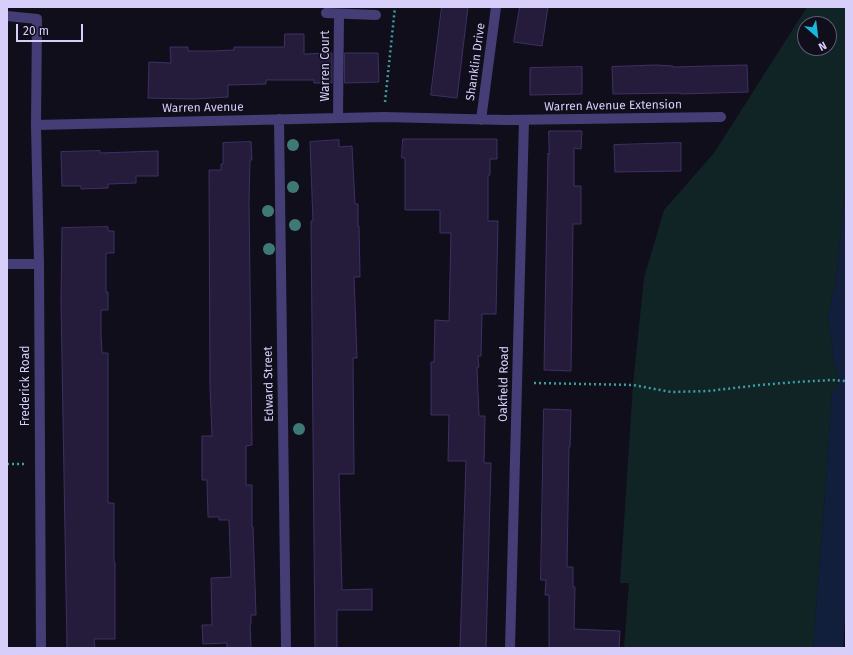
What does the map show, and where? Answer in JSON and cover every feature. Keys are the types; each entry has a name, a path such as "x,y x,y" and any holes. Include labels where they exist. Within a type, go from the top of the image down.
{"street":[{"name":"Shanklin Drive","path":"481,120 496,7"},
{"name":"Warren Court","path":"326,13 376,16"},
{"name":"Warren Court","path":"338,118 339,14"},
{"path":"7,16 37,19 36,125"},
{"name":"Warren Avenue Extension","path":"506,120 721,117"},
{"name":"Warren Avenue","path":"36,125 338,118 506,120"},
{"name":"Edward Street","path":"279,119 286,648"},
{"name":"Oakfield Road","path":"510,648 524,120"},
{"name":"Frederick Road","path":"36,125 39,264 41,648"},
{"path":"7,264 39,264"}],"path":[{"path":"384,118 395,7"},
{"path":"517,383 632,386 671,392 708,391 760,385 832,380 846,381"}],"green space":[{"path":"807,7 846,7 846,178 836,283 828,315 834,363 838,374 837,388 832,394 813,648 624,648 629,583 620,583 633,385 644,278 664,210 714,153 797,23 797,56 837,56 837,16 801,16"}],"water":[{"path":"846,177 846,602 843,648 813,648 832,393 837,388 838,374 834,363 828,315 836,283"}],"building":[{"path":"442,7 468,7 457,98 431,95"},
{"path":"520,7 548,7 542,46 514,42"},
{"path":"285,34 304,34 304,54 332,53 332,83 314,83 314,80 266,80 266,84 228,85 228,97 193,99 148,98 149,62 171,63 170,47 188,47 188,51 213,51 234,50 234,47 284,47"},
{"path":"345,53 378,53 379,82 345,83"},
{"path":"656,65 673,67 747,65 748,92 613,94 612,67"},
{"path":"582,67 582,94 530,95 530,68"},
{"path":"549,131 582,131 581,149 574,148 574,186 581,186 581,224 573,224 571,371 544,370"},
{"path":"403,139 497,139 497,159 490,159 490,175 488,175 488,221 498,221 496,314 482,314 481,356 478,356 479,367 477,367 479,416 485,416 484,463 491,463 486,648 460,648 466,461 448,461 449,415 431,415 431,362 434,362 435,320 449,321 451,233 440,233 440,210 405,210 405,158 402,158"},
{"path":"339,140 339,147 352,146 355,204 358,204 360,277 354,277 357,358 353,358 354,474 339,474 342,590 372,589 372,610 337,610 337,648 315,648 311,221 313,221 310,142"},
{"path":"251,142 252,160 250,160 249,201 252,445 246,446 246,485 252,485 252,527 256,615 251,615 251,648 227,648 227,643 203,644 202,625 212,625 211,578 231,577 229,520 219,520 219,517 208,517 207,480 202,480 202,436 212,436 210,386 209,170 221,170 221,164 223,164 223,143"},
{"path":"681,143 681,171 615,172 614,145"},
{"path":"100,151 100,153 158,151 158,176 136,176 136,183 108,184 108,188 81,189 81,186 62,186 61,152"},
{"path":"108,227 108,231 114,231 114,253 106,253 106,292 108,292 108,310 101,310 101,334 102,353 108,353 108,503 114,503 115,639 94,639 95,648 67,648 61,301 62,228"},
{"path":"544,409 571,410 567,567 573,567 573,587 575,587 574,629 620,631 619,648 549,648 549,595 545,595 546,580 541,580"}]}
